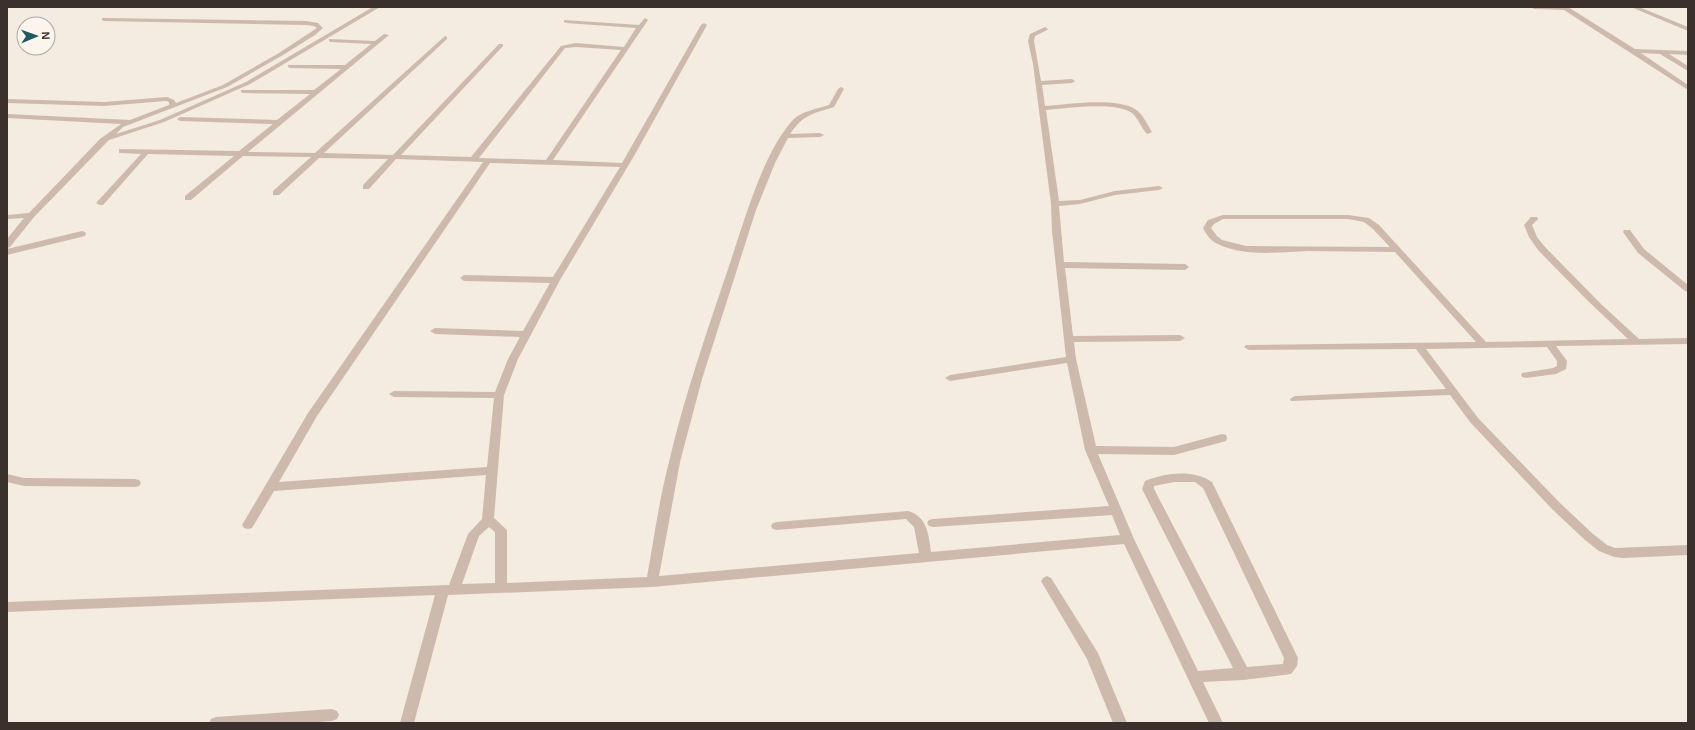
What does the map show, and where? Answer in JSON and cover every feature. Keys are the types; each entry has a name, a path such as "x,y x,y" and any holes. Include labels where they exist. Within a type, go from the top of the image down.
{"street":[{"path":"103,141 162,120 248,83 377,7"},
{"path":"1534,7 1565,8 1634,51 1688,88"},
{"path":"1634,7 1688,29"},
{"path":"7,245 31,215 103,141 121,126 203,96 239,78 313,34 320,28 318,26 306,23 104,19"},
{"path":"548,162 645,20"},
{"path":"566,21 640,27"},
{"path":"407,723 448,590 474,534 488,520 499,395 513,359 556,280 704,25"},
{"path":"1046,29 1032,35 1031,41 1055,204 1056,231 1071,358 1091,450 1128,539 1216,723"},
{"path":"188,198 278,122 386,35"},
{"path":"276,193 445,38"},
{"path":"331,40 377,43"},
{"path":"366,187 501,45"},
{"path":"472,160 563,47 576,45 624,49"},
{"path":"1634,51 1688,53"},
{"path":"1661,52 1688,69"},
{"path":"290,66 346,67"},
{"path":"1038,83 1072,81"},
{"path":"652,582 674,462 697,379 752,210 771,163 786,136 800,118 832,106 841,89"},
{"path":"242,91 315,92"},
{"path":"7,101 104,104 167,99 172,101 173,107"},
{"path":"1041,108 1088,104 1124,107 1134,111 1148,132"},
{"path":"7,116 130,122"},
{"path":"180,119 278,122"},
{"path":"786,136 820,135"},
{"path":"122,151 395,157 624,165"},
{"path":"100,203 146,152"},
{"path":"248,525 312,415 488,160"},
{"path":"1055,204 1080,202 1115,193 1159,188"},
{"path":"7,216 31,215"},
{"path":"1396,250 1345,248 1249,249 1232,247 1219,242 1213,238 1207,228 1208,224 1215,219 1223,217 1358,218 1366,220 1376,227 1484,345"},
{"path":"1534,219 1528,225 1530,232 1544,250 1594,303 1636,341"},
{"path":"1626,232 1641,251 1688,289"},
{"path":"7,252 82,234"},
{"path":"1060,265 1185,267"},
{"path":"464,278 556,280"},
{"path":"435,331 526,334"},
{"path":"1069,339 1180,338"},
{"path":"1249,347 1419,346 1688,341"},
{"path":"1526,375 1556,371 1562,367 1562,360 1549,343"},
{"path":"1419,346 1474,420 1556,506 1603,548 1614,552 1623,553 1688,550"},
{"path":"950,378 1071,358"},
{"path":"1295,399 1452,392"},
{"path":"394,394 499,395"},
{"path":"1091,450 1174,451 1222,438"},
{"path":"270,487 492,471"},
{"path":"7,478 24,482 135,483"},
{"path":"1194,677 1243,674 1286,670 1290,666 1291,658 1208,486 1201,480 1192,478 1156,480 1149,484 1148,489 1243,674"},
{"path":"932,523 1116,510"},
{"path":"777,526 908,515 916,518 921,526 926,557"},
{"path":"488,520 501,530 501,588"},
{"path":"7,607 652,582 1128,539"},
{"path":"1047,580 1093,657 1120,723"},
{"path":"216,723 332,715"}]}
